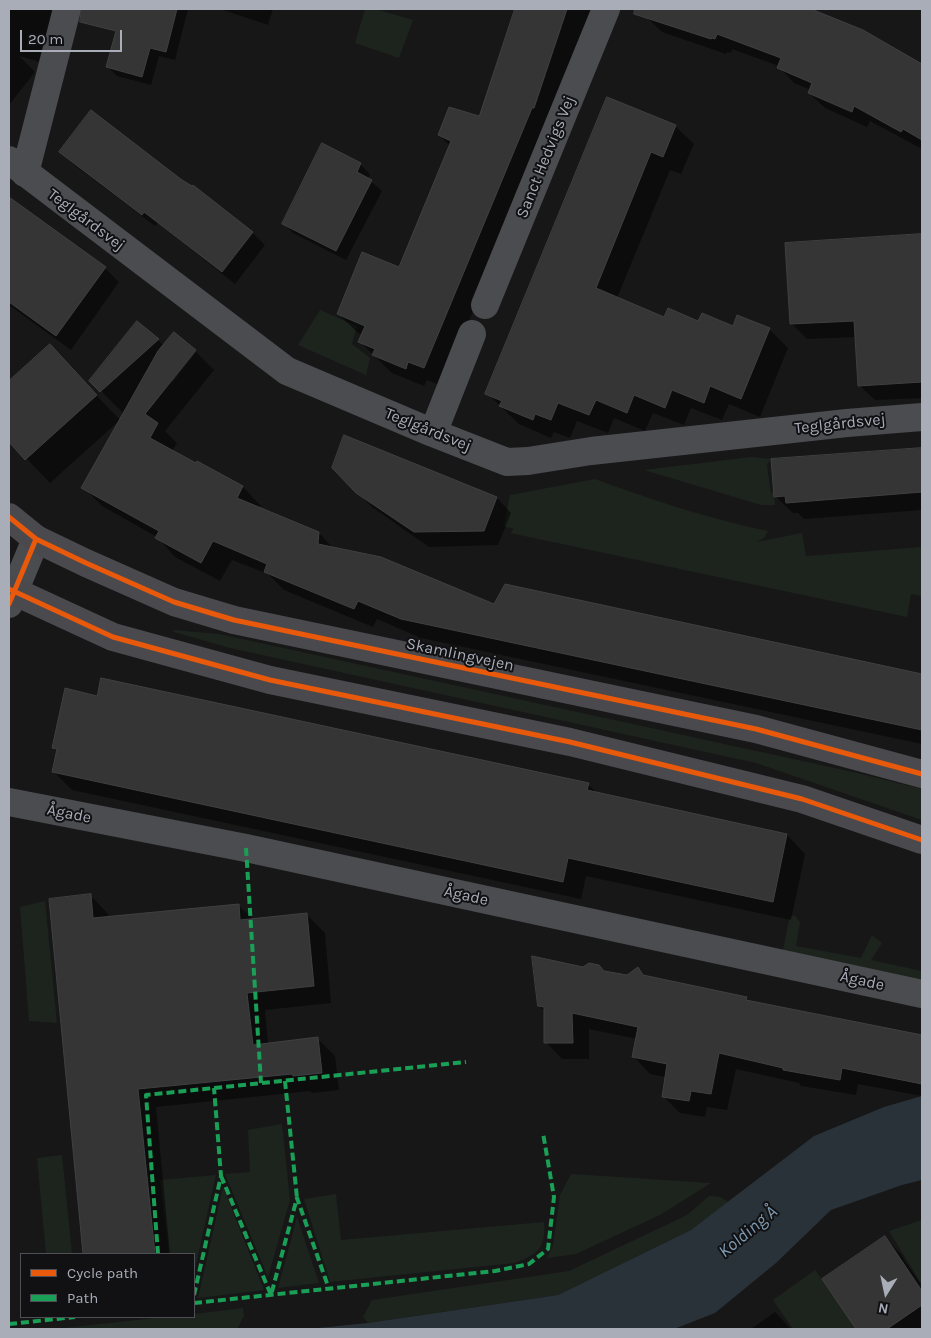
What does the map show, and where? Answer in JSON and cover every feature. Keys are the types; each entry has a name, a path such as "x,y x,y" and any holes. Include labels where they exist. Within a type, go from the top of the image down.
{"main road":[{"name":"Skamlingvejen","path":"9,517 36,539 117,578 174,602 234,620 756,729 922,774"},
{"path":"10,595 112,637 251,675 580,744 802,799 922,840"}],"street":[{"path":"17,167 66,9"},
{"name":"Sanct Hedvigs Vej","path":"485,305 606,9"},
{"name":"Teglgårdsvej","path":"17,167 287,371 507,462 528,461 610,449 922,416"},
{"path":"433,433 472,334"},
{"path":"10,595 36,539"},
{"name":"Ågade","path":"9,802 246,848 922,994"}],"shaded area":[{"path":"365,9 375,9 413,20 399,58 355,43"},
{"path":"320,310 357,326 352,344 370,358 366,375 298,345"},
{"path":"751,457 771,459 767,465 771,493 774,492 775,505 761,505 644,470"},
{"path":"595,479 681,508 768,531 764,538 757,542 802,533 806,556 922,547 922,596 911,594 907,617 510,533 514,529 504,526 510,495"},
{"path":"174,630 219,634 853,772 922,789 922,820 756,763 230,648 174,632"},
{"path":"45,901 57,1023 29,1021 20,907"},
{"path":"791,916 795,916 800,922 796,946 861,958 872,935 882,943 871,960 922,971 922,983 782,955"},
{"path":"282,1124 290,1200 268,1277 225,1174 250,1172 248,1130"},
{"path":"62,1155 72,1253 46,1253 37,1158"},
{"path":"571,1174 711,1183 660,1215 576,1254 547,1258 553,1245 560,1195"},
{"path":"216,1175 195,1269 195,1253 169,1253 160,1180"},
{"path":"223,1187 264,1290 198,1298"},
{"path":"336,1194 341,1240 544,1222 544,1238 535,1253 515,1263 330,1282 304,1199"},
{"path":"709,1196 720,1197 729,1202 691,1230 558,1295 368,1323 363,1317 372,1300 569,1271 687,1215"},
{"path":"297,1217 319,1283 278,1288"},
{"path":"922,1220 922,1285 889,1231"},
{"path":"815,1270 858,1329 793,1329 773,1300"},
{"path":"243,1308 244,1316 237,1329 54,1329 156,1318 195,1318 195,1314"}],"water":[{"name":"Kolding Å","path":"922,1096 922,1180 902,1185 831,1210 776,1263 715,1313 674,1329 308,1329 368,1323 558,1295 691,1230 814,1136 884,1107"}],"building":[{"path":"82,9 177,9 166,52 150,48 142,77 106,67 116,31 80,22"},
{"path":"515,9 567,9 534,108 532,108 424,368 408,362 406,369 372,355 375,349 358,342 365,326 337,314 362,252 399,267 451,141 438,135 449,107 479,116"},
{"path":"635,9 811,9 863,30 922,64 922,140 903,129 901,132 854,106 852,112 808,93 812,83 777,68 781,58 717,34 715,39 711,39 634,14"},
{"path":"607,97 676,125 663,157 651,152 596,288 664,317 668,308 698,321 702,313 733,326 737,315 770,328 741,399 710,386 704,403 672,390 665,408 634,395 627,413 596,400 589,415 558,403 551,420 535,414 533,420 499,406 502,401 485,394"},
{"path":"91,110 253,232 222,272 144,212 142,215 59,152"},
{"path":"322,143 361,163 357,172 372,180 336,251 282,224"},
{"path":"9,197 106,267 56,336 9,302"},
{"path":"922,234 922,382 858,386 854,321 790,324 785,243"},
{"path":"137,321 159,339 100,392 89,381"},
{"path":"174,332 196,350 145,414 158,423 150,438 243,486 237,498 319,532 318,544 381,557 494,604 505,584 922,674 922,730 401,619 358,601 354,609 264,572 267,564 213,541 201,563 155,538 159,531 81,488 158,351"},
{"path":"50,344 97,395 25,460 9,442 9,381"},
{"path":"344,435 497,497 484,531 414,532 356,493 332,468"},
{"path":"922,448 922,492 786,503 785,496 774,497 771,459"},
{"path":"101,678 589,783 587,790 787,834 773,902 568,858 563,882 52,772 57,749 52,748 65,688 97,696"},
{"path":"91,894 93,918 239,904 240,920 307,913 314,986 247,993 253,1045 318,1037 322,1073 293,1076 292,1074 138,1089 155,1253 83,1253 49,899"},
{"path":"532,956 583,967 589,963 599,965 604,971 627,975 638,967 643,975 747,997 746,1000 922,1035 922,1084 842,1068 840,1080 783,1070 783,1068 719,1053 711,1094 691,1091 689,1101 662,1097 667,1064 632,1057 638,1027 572,1013 573,1043 544,1043 544,1007 538,1006"},
{"path":"885,1236 922,1291 922,1305 887,1329 856,1329 822,1279"}],"marked path":[{"path":"246,848 261,1083"},
{"path":"158,1253 146,1095 466,1062"},
{"path":"285,1081 297,1198"},
{"path":"195,1291 221,1176 214,1088"},
{"path":"195,1303 495,1271 529,1264 548,1249 554,1197 543,1133"},
{"path":"221,1176 271,1295 297,1198 329,1289"},
{"path":"9,1324 66,1318"}],"cycle path":[{"path":"9,517 36,539 86,563 174,602 234,620 756,729 922,774"},
{"path":"9,604 36,539"},
{"path":"9,589 113,637 270,680 570,742 802,799 922,840"}]}
